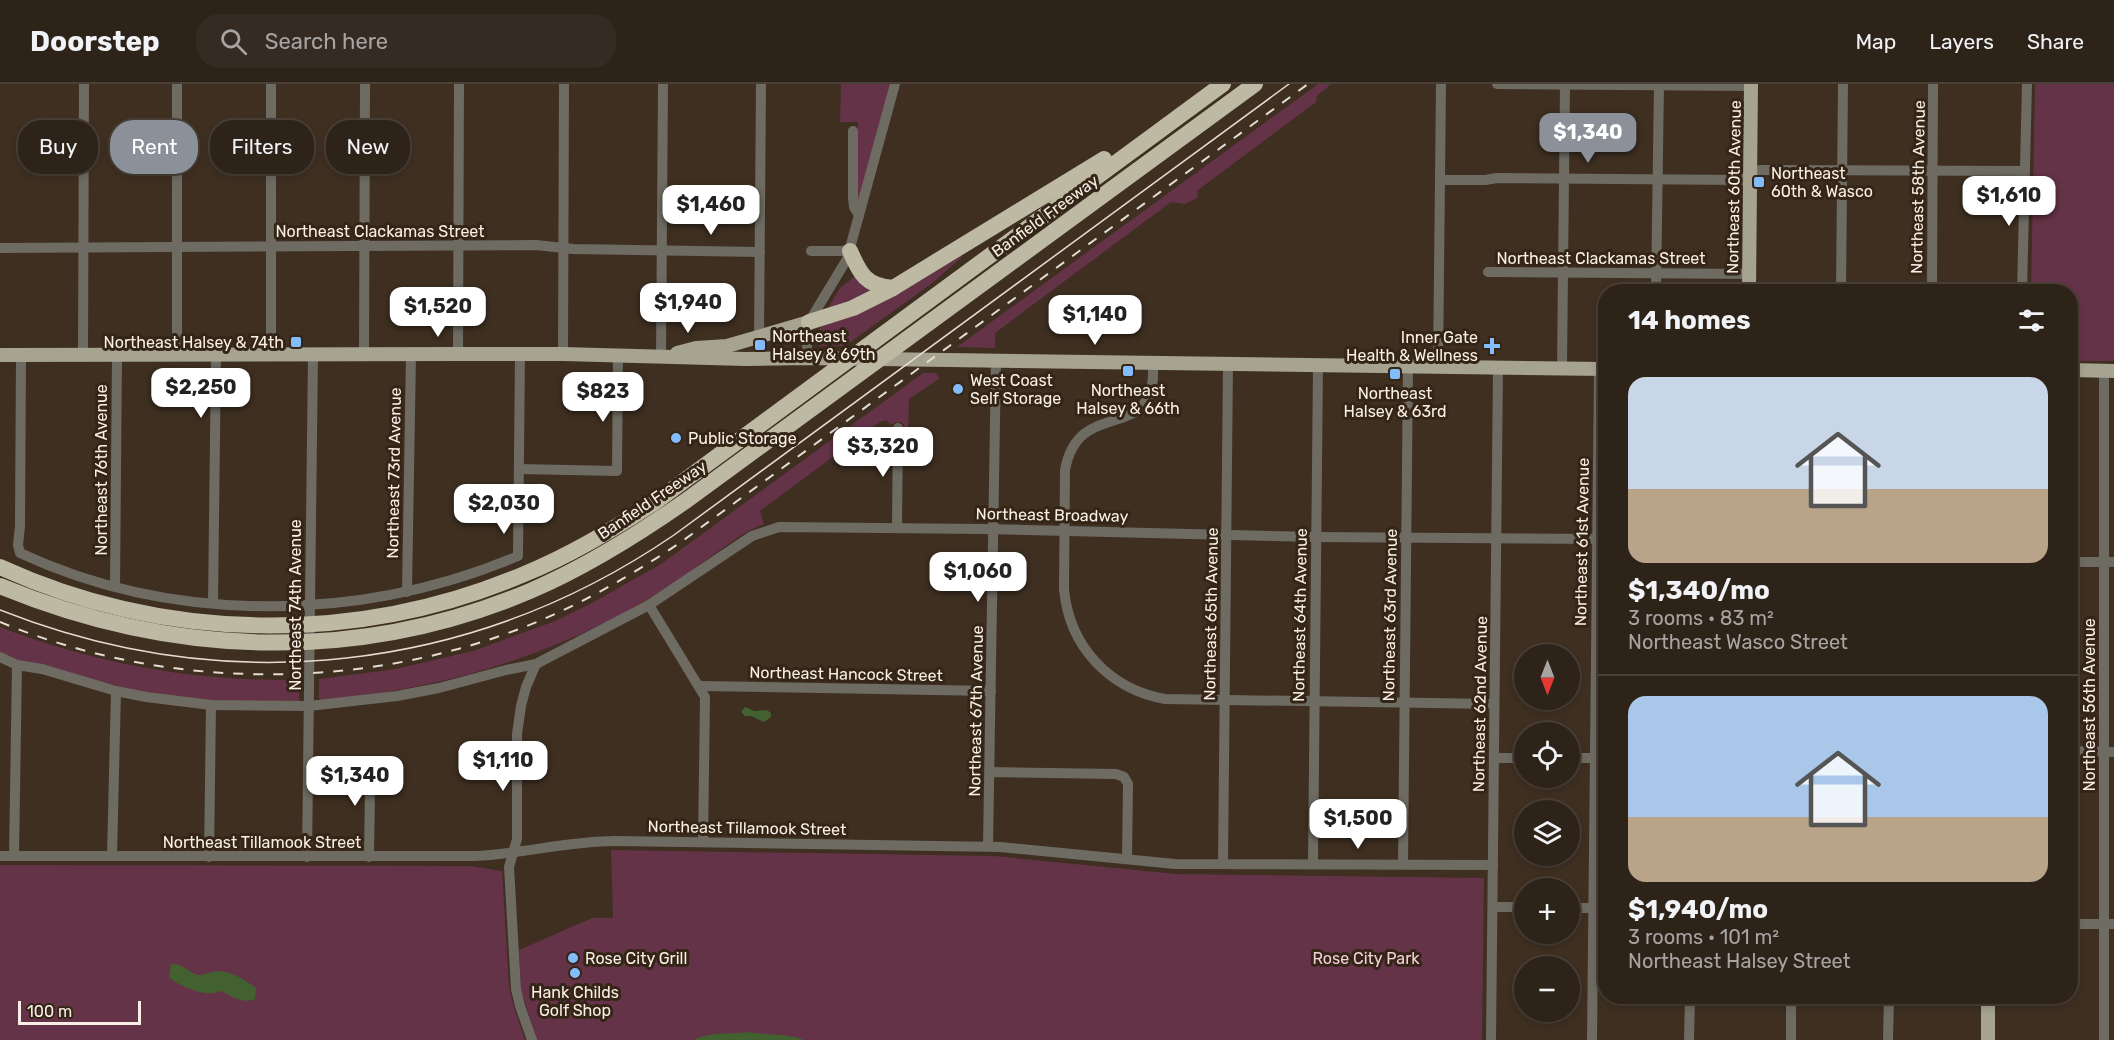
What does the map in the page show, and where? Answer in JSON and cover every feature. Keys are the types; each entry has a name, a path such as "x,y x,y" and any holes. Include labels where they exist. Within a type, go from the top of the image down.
{"highway":[{"name":"Banfield Freeway","path":"0,567 63,592 119,608 176,619 235,625 304,625 372,618 430,606 496,586 576,550 654,503 1223,84"},
{"name":"Banfield Freeway","path":"0,586 57,608 115,625 204,640 264,643 324,641 404,629 473,612 521,594 612,550 679,506 1255,84"},
{"path":"809,322 853,308 893,288 1029,206 1154,126 1187,110"},
{"path":"850,251 860,274 872,284 893,288"}],"main road":[{"name":"Northeast 60th Avenue","path":"1749,284 1751,85"},
{"path":"661,358 696,348 727,346 809,322"},
{"path":"0,355 563,354 661,358 828,358 1598,369"},
{"path":"2078,370 2109,370"},
{"path":"1988,1004 1988,1040"}],"street":[{"path":"83,354 84,84"},
{"path":"177,84 177,354"},
{"path":"271,84 271,354"},
{"path":"364,354 365,84"},
{"path":"458,354 459,84"},
{"path":"563,354 564,84"},
{"path":"661,358 663,84"},
{"path":"759,338 761,84"},
{"path":"807,358 809,322 844,265 850,251 896,84"},
{"path":"1438,367 1441,84"},
{"path":"1497,84 1751,85"},
{"path":"1841,284 1843,84"},
{"name":"Northeast 58th Avenue","path":"1932,284 1934,84"},
{"path":"2022,284 2027,84"},
{"path":"1562,368 1565,85"},
{"path":"1656,284 1659,85"},
{"path":"853,131 853,198 854,207 859,215"},
{"path":"1440,180 1563,178 1740,180 1760,170 2024,171"},
{"name":"Northeast Clackamas Street","path":"0,248 537,245 564,248 760,252"},
{"path":"811,251 850,251"},
{"name":"Northeast Clackamas Street","path":"1488,272 1749,274"},
{"path":"213,603 216,354"},
{"name":"Northeast 74th Avenue","path":"307,857 313,354"},
{"name":"Northeast 73rd Avenue","path":"407,592 411,354"},
{"path":"21,355 19,551 115,587 161,597 213,603 310,609 407,592 458,578 518,556 520,354"},
{"name":"Northeast 76th Avenue","path":"115,587 117,355"},
{"path":"519,470 617,471 618,356"},
{"name":"Northeast 67th Avenue","path":"988,846 996,361"},
{"path":"1153,363 1151,388 1147,400 1140,408 1127,415 1094,426 1082,434 1073,446 1065,470 1064,588 1066,604 1078,638 1096,663 1114,679 1144,694 1177,699 1494,704"},
{"name":"Northeast 65th Avenue","path":"1223,864 1228,364"},
{"name":"Northeast 64th Avenue","path":"1313,864 1318,366"},
{"name":"Northeast 63rd Avenue","path":"1403,864 1408,367"},
{"name":"Northeast 62nd Avenue","path":"1491,1040 1498,368"},
{"name":"Northeast 56th Avenue","path":"2104,1040 2109,924 2109,370"},
{"path":"897,527 898,428"},
{"name":"Northeast Broadway","path":"0,657 17,665 61,674 116,691 211,705 368,701 419,692 536,664 649,605 752,536 770,529 802,526 1316,537 1598,539"},
{"path":"2078,562 2109,562"},
{"path":"649,605 705,697 703,842"},
{"path":"532,1040 516,989 509,867 517,839 520,706 536,664"},
{"path":"14,856 17,665"},
{"name":"Northeast Hancock Street","path":"700,686 991,691"},
{"path":"112,856 116,691"},
{"path":"209,857 211,705"},
{"path":"2078,752 2109,752"},
{"path":"1494,758 1514,758"},
{"path":"1580,758 1598,758"},
{"path":"369,857 370,790 382,768"},
{"path":"990,772 1116,774 1124,777 1128,784 1127,860"},
{"name":"Northeast Tillamook Street","path":"0,856 474,856 603,841 988,846 1175,864 1493,865"},
{"path":"1493,907 1514,907"},
{"path":"1580,908 1598,908"},
{"path":"2078,924 2109,924"},
{"name":"Northeast 61st Avenue","path":"1592,1040 1598,927"},
{"path":"1689,1040 1690,1004"},
{"path":"1791,1004 1791,1040"},
{"path":"1888,1040 1889,1004"}],"green space":[{"path":"841,84 890,84 859,199 857,198 858,122 840,122"},
{"path":"1318,84 1331,84 1317,96 1316,102 1198,190 1197,198 1185,204 1171,202 995,333 995,348 957,347"},
{"path":"2035,84 2114,84 2114,361 2078,361 2078,284 2031,284"},
{"path":"961,256 931,284 845,346 820,346 818,344 817,332 824,325 882,302"},
{"path":"854,277 878,291 828,308 840,288"},
{"path":"923,373 936,373 939,379 909,399 908,435 904,435 904,425 901,422 891,425 886,420 880,422 760,511 764,524 741,535 645,601 568,640 489,668 448,680 406,688 321,700 319,698 319,679 396,669 473,651 555,621 592,603 661,564"},
{"path":"0,627 74,651 147,668 184,674 260,680 299,680 299,700 298,702 211,702 149,694 17,660 0,652"},
{"name":"Rose City Park","path":"611,850 994,856 1176,874 1484,878 1482,1040 537,1040 521,990 519,950 592,918 613,918"},
{"path":"0,865 470,866 502,871 509,986 525,1040 0,1040"}],"shaded area":[{"path":"745,707 754,711 767,710 771,713 771,717 764,722 751,716 745,716 741,712"},
{"path":"171,964 198,975 217,971 232,974 256,988 255,999 242,1000 222,991 208,993 189,989 169,977"},
{"path":"748,1032 803,1040 694,1040 713,1034"}],"tram line":[{"path":"0,610 86,638 173,656 260,662 346,658 432,643 515,618 596,582 674,535 1289,84"}],"railway":[{"path":"0,622 67,646 136,662 207,672 278,674 350,670 420,658 489,640 555,614 620,581 681,542 1308,84"}],"place":[{"name":"Northeast 60th & Wasco","path":"1759,182"},
{"name":"Northeast Halsey & 74th","path":"296,342"},
{"name":"Northeast Halsey & 69th","path":"760,345"},
{"name":"Inner Gate Health & Wellness","path":"1492,346"},
{"name":"Northeast Halsey & 66th","path":"1128,371"},
{"name":"Northeast Halsey & 63rd","path":"1395,374"},
{"name":"West Coast Self Storage","path":"958,389"},
{"name":"Public Storage","path":"676,438"},
{"name":"Rose City Grill","path":"573,958"},
{"name":"Hank Childs Golf Shop","path":"575,973"}]}
